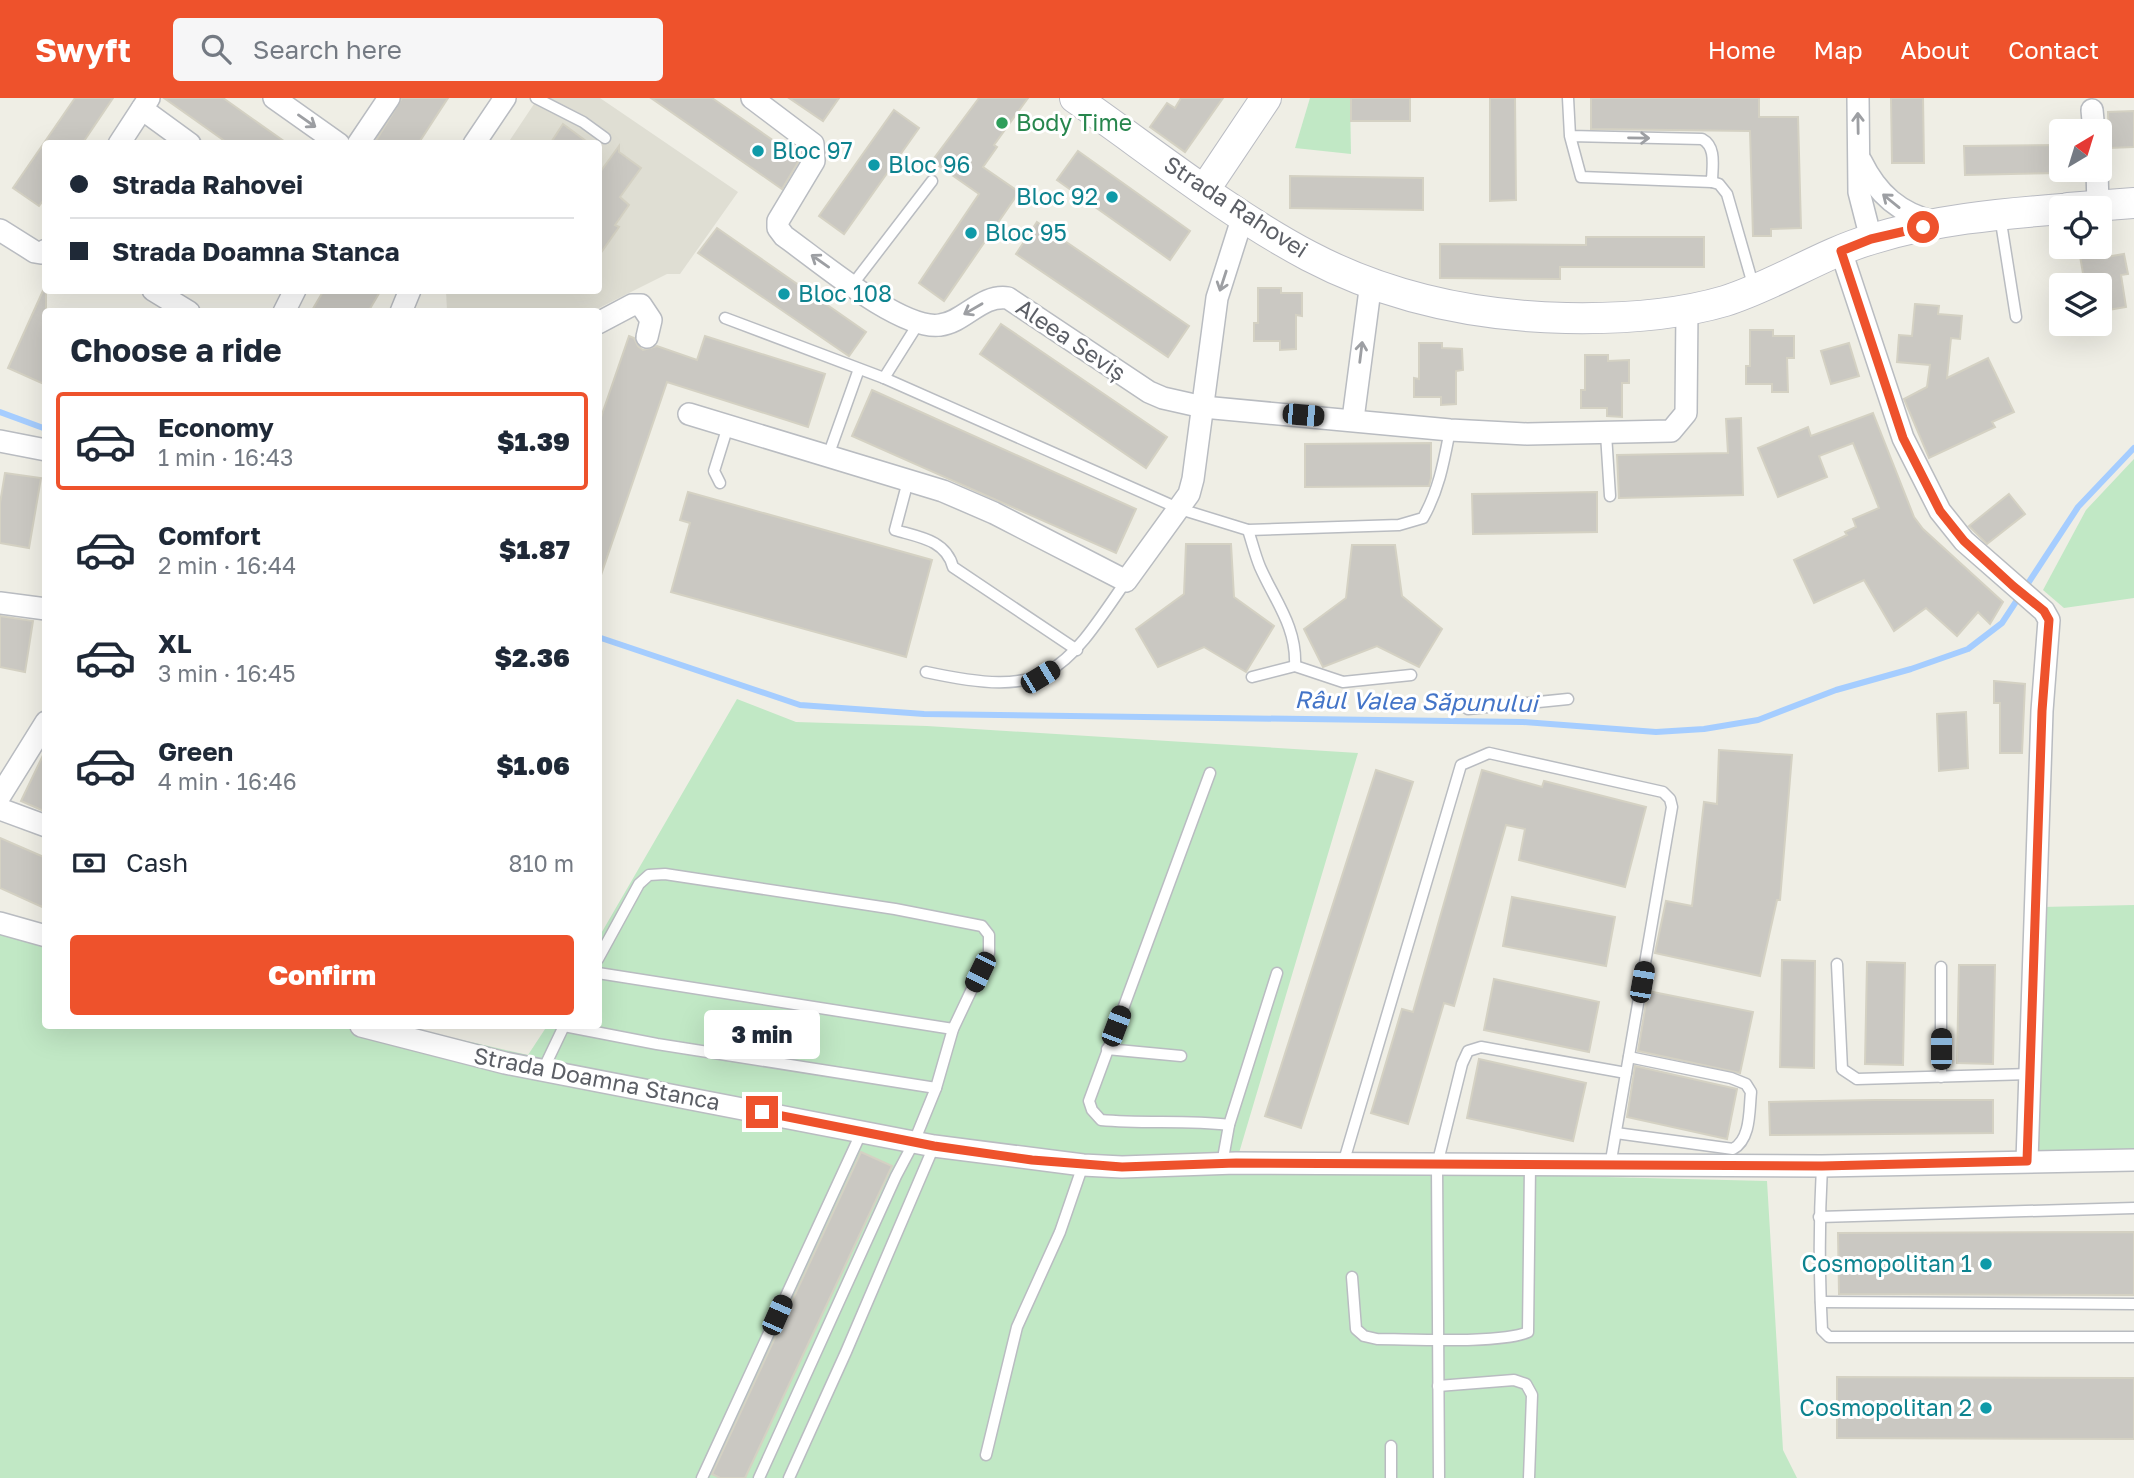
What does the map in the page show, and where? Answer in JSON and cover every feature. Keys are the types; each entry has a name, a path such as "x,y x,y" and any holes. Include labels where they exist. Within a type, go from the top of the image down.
{"street":[{"path":"274,98 333,140"},
{"path":"361,140 389,98"},
{"path":"477,140 505,98"},
{"path":"752,98 813,144 814,161 778,221 778,228 785,236 898,316 918,324"},
{"name":"Strada Rahovei","path":"1075,98 1243,216 1312,257 1371,282 1438,304 1483,313 1526,317 1627,317 1688,310 1755,290 1871,239 1941,223 2049,210"},
{"path":"1205,189 1266,98"},
{"path":"1857,98 1859,192 1871,239"},
{"path":"122,140 146,104 186,140"},
{"path":"1858,157 1869,179 1895,206 1918,218 1941,223"},
{"path":"2112,205 2134,204"},
{"path":"689,414 958,497 1126,581 1180,509 1193,479 1217,298 1243,216"},
{"path":"0,230 35,252 42,251"},
{"path":"1841,251 1903,438 1940,511 1964,541 2044,611 2049,620 2042,711 2027,1161"},
{"path":"1371,282 1353,419 1450,430 1527,434 1671,431 1686,412 1688,310"},
{"path":"160,294 182,308"},
{"name":"Aleea Seviș","path":"918,324 946,324 991,299 1008,298 1149,392 1163,398 1203,407 1353,419"},
{"path":"602,321 632,305 641,305 651,320 648,337"},
{"path":"0,441 42,449"},
{"path":"0,603 42,608"},
{"path":"0,796 42,733"},
{"path":"0,809 42,825"},
{"path":"0,923 42,935"},
{"name":"Strada Doamna Stanca","path":"373,1029 505,1063 924,1144 1122,1167 1222,1164 1822,1166 2134,1160"}],"lane":[{"path":"536,98 583,121 605,138"},
{"path":"1568,98 1570,136 1581,177 1719,184 1727,194 1755,290"},
{"path":"1570,136 1702,139 1709,143 1712,150 1712,182"},
{"path":"853,284 932,181"},
{"path":"2000,214 2016,317"},
{"path":"725,318 884,378 1180,509 1248,530 1399,526 1423,518 1433,501 1440,479 1450,430"},
{"path":"884,378 918,324"},
{"path":"828,456 859,369"},
{"path":"720,483 714,471 728,426"},
{"path":"1606,434 1610,496"},
{"path":"908,481 895,530 939,545 947,551 953,567 1077,650"},
{"path":"1248,530 1261,568 1288,620 1296,652 1295,666"},
{"path":"926,672 975,683 1018,683 1040,677 1077,650 1126,581"},
{"path":"1252,677 1295,666 1343,682 1411,676"},
{"path":"1464,706 1468,709 1568,699"},
{"path":"1343,1164 1461,765 1473,757 1489,752 1663,792 1670,799 1672,807 1610,1166"},
{"path":"1210,773 1088,1101 1101,1120 1135,1123 1196,1121 1229,1125"},
{"path":"602,952 639,884 649,874 666,874 895,909 982,926 989,935 989,953 953,1029 924,1144 846,1352 789,1478"},
{"path":"1837,964 1842,1069 1857,1079 2030,1074"},
{"path":"1941,967 1941,1077"},
{"path":"1222,1164 1229,1125 1277,973"},
{"path":"602,974 953,1029"},
{"path":"544,1070 563,1029"},
{"path":"580,1029 657,1044 936,1088"},
{"path":"1439,1478 1437,1165 1462,1064 1468,1051 1480,1047 1626,1073"},
{"path":"1107,1049 1181,1056"},
{"path":"1616,1133 1733,1149 1741,1144 1745,1137 1751,1092 1746,1084 1731,1078 1629,1057"},
{"path":"702,1478 862,1132"},
{"path":"759,1478 896,1176 924,1144"},
{"path":"986,1455 1017,1327 1060,1232 1083,1164"},
{"path":"1352,1277 1356,1329 1364,1336 1377,1339 1438,1339 1520,1336 1528,1332 1530,1166"},
{"path":"1822,1166 1819,1217 1822,1330 1829,1337 2134,1337"},
{"path":"1819,1217 2134,1208"},
{"path":"1821,1302 2134,1304"},
{"path":"1438,1385 1514,1380 1525,1384 1532,1395 1530,1478"},
{"path":"1391,1446 1391,1478"}],"shaded area":[{"path":"538,98 600,98 738,192 680,274 667,274 599,308 447,308 446,294 602,294 602,140 510,140"}],"green space":[{"path":"1310,98 1350,98 1351,154 1295,148"},
{"path":"2134,459 2134,598 2064,608 2043,590 2086,510"},
{"path":"737,699 796,722 927,726 1358,753 1236,1163 1315,1170 1767,1181 1783,1450 1797,1478 0,1478 0,928 42,939 42,1029 414,1029 528,1055 545,1029 602,1029 602,932"},
{"path":"2134,905 2134,1155 2034,1155 2041,907"}],"building":[{"path":"75,98 113,98 85,140 46,140"},
{"path":"164,98 223,98 282,140 223,140"},
{"path":"402,98 448,98 421,140 376,140"},
{"name":"Bloc 97","path":"651,98 712,98 800,159 782,189"},
{"path":"789,98 839,98 823,121"},
{"path":"979,98 1028,98 994,145 997,147 983,167 1019,192 944,301 919,283 979,194 932,161"},
{"path":"1181,98 1223,98 1185,152 1150,127 1167,103 1175,108"},
{"path":"1351,98 1410,98 1410,121 1351,121"},
{"path":"1490,98 1515,98 1516,200 1490,201"},
{"path":"1591,98 1759,98 1759,117 1798,117 1801,228 1771,229 1771,236 1753,236 1750,131 1591,129"},
{"path":"1891,98 1923,98 1924,163 1892,163"},
{"name":"Bloc 96","path":"894,110 919,128 844,234 819,216"},
{"path":"2134,111 2134,147 2112,148 2112,119 2108,119 2108,112"},
{"path":"563,124 585,140 553,140"},
{"path":"2049,145 2049,173 1965,175 1964,146"},
{"path":"42,146 42,202 39,206 13,188"},
{"path":"619,146 619,152 641,168 620,197 629,205 615,225 619,227 602,251 602,169"},
{"name":"Bloc 92","path":"1078,151 1190,231 1170,260 1057,180"},
{"path":"1290,176 1423,178 1423,210 1290,208"},
{"path":"1037,222 1189,326 1168,357 1016,254"},
{"name":"Bloc 108","path":"717,228 866,332 849,356 698,253"},
{"path":"1586,237 1704,237 1704,267 1560,267 1560,279 1440,278 1440,244 1586,245"},
{"path":"2124,254 2128,274 2121,275 2126,307 2112,309 2112,273 2083,273 2081,259 2112,259 2112,256"},
{"path":"1258,288 1281,288 1281,293 1302,293 1302,316 1296,315 1296,349 1280,350 1280,341 1254,341 1254,323 1258,323"},
{"path":"42,293 46,294 46,308 42,308 42,383 8,368"},
{"path":"322,294 379,294 370,308 313,308"},
{"path":"1915,304 1939,306 1938,314 1962,316 1960,339 1951,338 1947,378 1988,358 2014,412 1992,422 1995,427 1929,458 1904,399 1927,387 1930,365 1897,362 1899,335 1912,336"},
{"path":"1001,324 1167,437 1146,468 980,354"},
{"path":"1750,330 1773,330 1773,336 1794,336 1794,358 1787,358 1788,392 1772,392 1772,384 1746,384 1746,366 1750,366"},
{"path":"629,336 634,338 643,350 657,346 697,360 705,336 825,374 808,427 667,382 602,572 602,414"},
{"path":"1419,343 1442,343 1442,348 1462,349 1463,370 1456,371 1456,404 1441,405 1441,397 1414,397 1414,378 1419,379"},
{"path":"1849,343 1859,376 1831,384 1821,351"},
{"path":"1585,355 1608,355 1608,361 1629,360 1629,383 1622,383 1622,417 1607,416 1607,408 1581,408 1581,390 1585,390"},
{"path":"872,390 1136,509 1116,553 852,436"},
{"path":"1873,413 1914,517 1923,529 2003,602 1990,624 1978,612 1957,636 1926,608 1894,631 1864,580 1814,603 1794,560 1847,535 1845,532 1856,527 1853,519 1879,508 1853,443 1819,456 1827,477 1778,497 1758,448 1808,427 1811,436"},
{"path":"1741,418 1743,495 1619,498 1617,455 1728,453 1726,419"},
{"path":"1431,443 1429,486 1305,487 1305,444"},
{"path":"5,473 41,478 29,548 0,543 0,503"},
{"path":"688,492 932,560 906,657 671,592 690,523 680,520"},
{"path":"1597,492 1597,532 1473,534 1472,494"},
{"path":"2009,494 2025,514 1987,544 1969,526"},
{"path":"1186,544 1231,544 1234,597 1274,626 1246,672 1204,647 1158,667 1136,629 1184,594"},
{"path":"1352,545 1395,545 1402,596 1442,629 1419,667 1377,646 1323,667 1304,629 1346,598"},
{"path":"0,616 33,621 25,672 0,667"},
{"path":"1994,681 2025,684 2022,753 2000,753 2000,703 1994,703"},
{"path":"1966,712 1968,768 1939,771 1937,714"},
{"path":"1719,750 1792,755 1780,900 1777,900 1760,976 1655,953 1666,901 1692,906 1704,802 1717,804"},
{"path":"42,757 42,810 21,801"},
{"path":"1376,770 1413,782 1301,1128 1265,1116"},
{"path":"1482,770 1542,787 1544,781 1646,807 1625,887 1519,860 1525,829 1506,825 1454,1006 1444,1003 1408,1124 1371,1113 1402,1009 1413,1012"},
{"path":"0,838 42,856 42,907 0,888"},
{"path":"1512,897 1615,917 1606,966 1503,946"},
{"path":"1782,960 1815,961 1814,1068 1780,1067"},
{"path":"1867,962 1905,963 1903,1065 1865,1064"},
{"path":"1959,965 1995,965 1993,1064 1957,1063"},
{"path":"1494,979 1599,1002 1589,1052 1484,1030"},
{"path":"1648,991 1753,1012 1740,1073 1638,1051"},
{"path":"1479,1059 1586,1083 1573,1141 1467,1118"},
{"path":"1635,1066 1737,1089 1727,1139 1627,1117"},
{"path":"1993,1100 1993,1133 1770,1135 1769,1102"},
{"path":"861,1152 892,1166 745,1478 720,1478 712,1474"},
{"name":"Cosmopolitan 1","path":"2134,1232 2134,1295 1839,1294 1838,1233"},
{"name":"Cosmopolitan 2","path":"1837,1377 2134,1378 2134,1439 1837,1438"}],"waterway":[{"name":"Râul Valea Săpunului","path":"0,412 42,428"},
{"name":"Râul Valea Săpunului","path":"602,638 800,705 924,714 1523,722 1656,732 1704,729 1758,720 1836,690 1911,669 1968,649 2002,623 2078,507 2134,448"}],"place":[{"name":"Body Time","path":"1002,123"},
{"name":"Bloc 97","path":"758,151"},
{"name":"Bloc 96","path":"874,165"},
{"name":"Bloc 92","path":"1112,197"},
{"name":"Bloc 95","path":"971,233"},
{"name":"Bloc 108","path":"784,294"},
{"name":"Cosmopolitan 1","path":"1986,1264"},
{"name":"Cosmopolitan 2","path":"1986,1408"}],"route":[{"path":"762,1112 934,1146 1032,1160 1122,1167 1236,1163 1822,1166 2027,1161 2042,711 2049,620 2044,611 1964,541 1940,511 1903,438 1841,251 1871,239 1923,227"}]}
